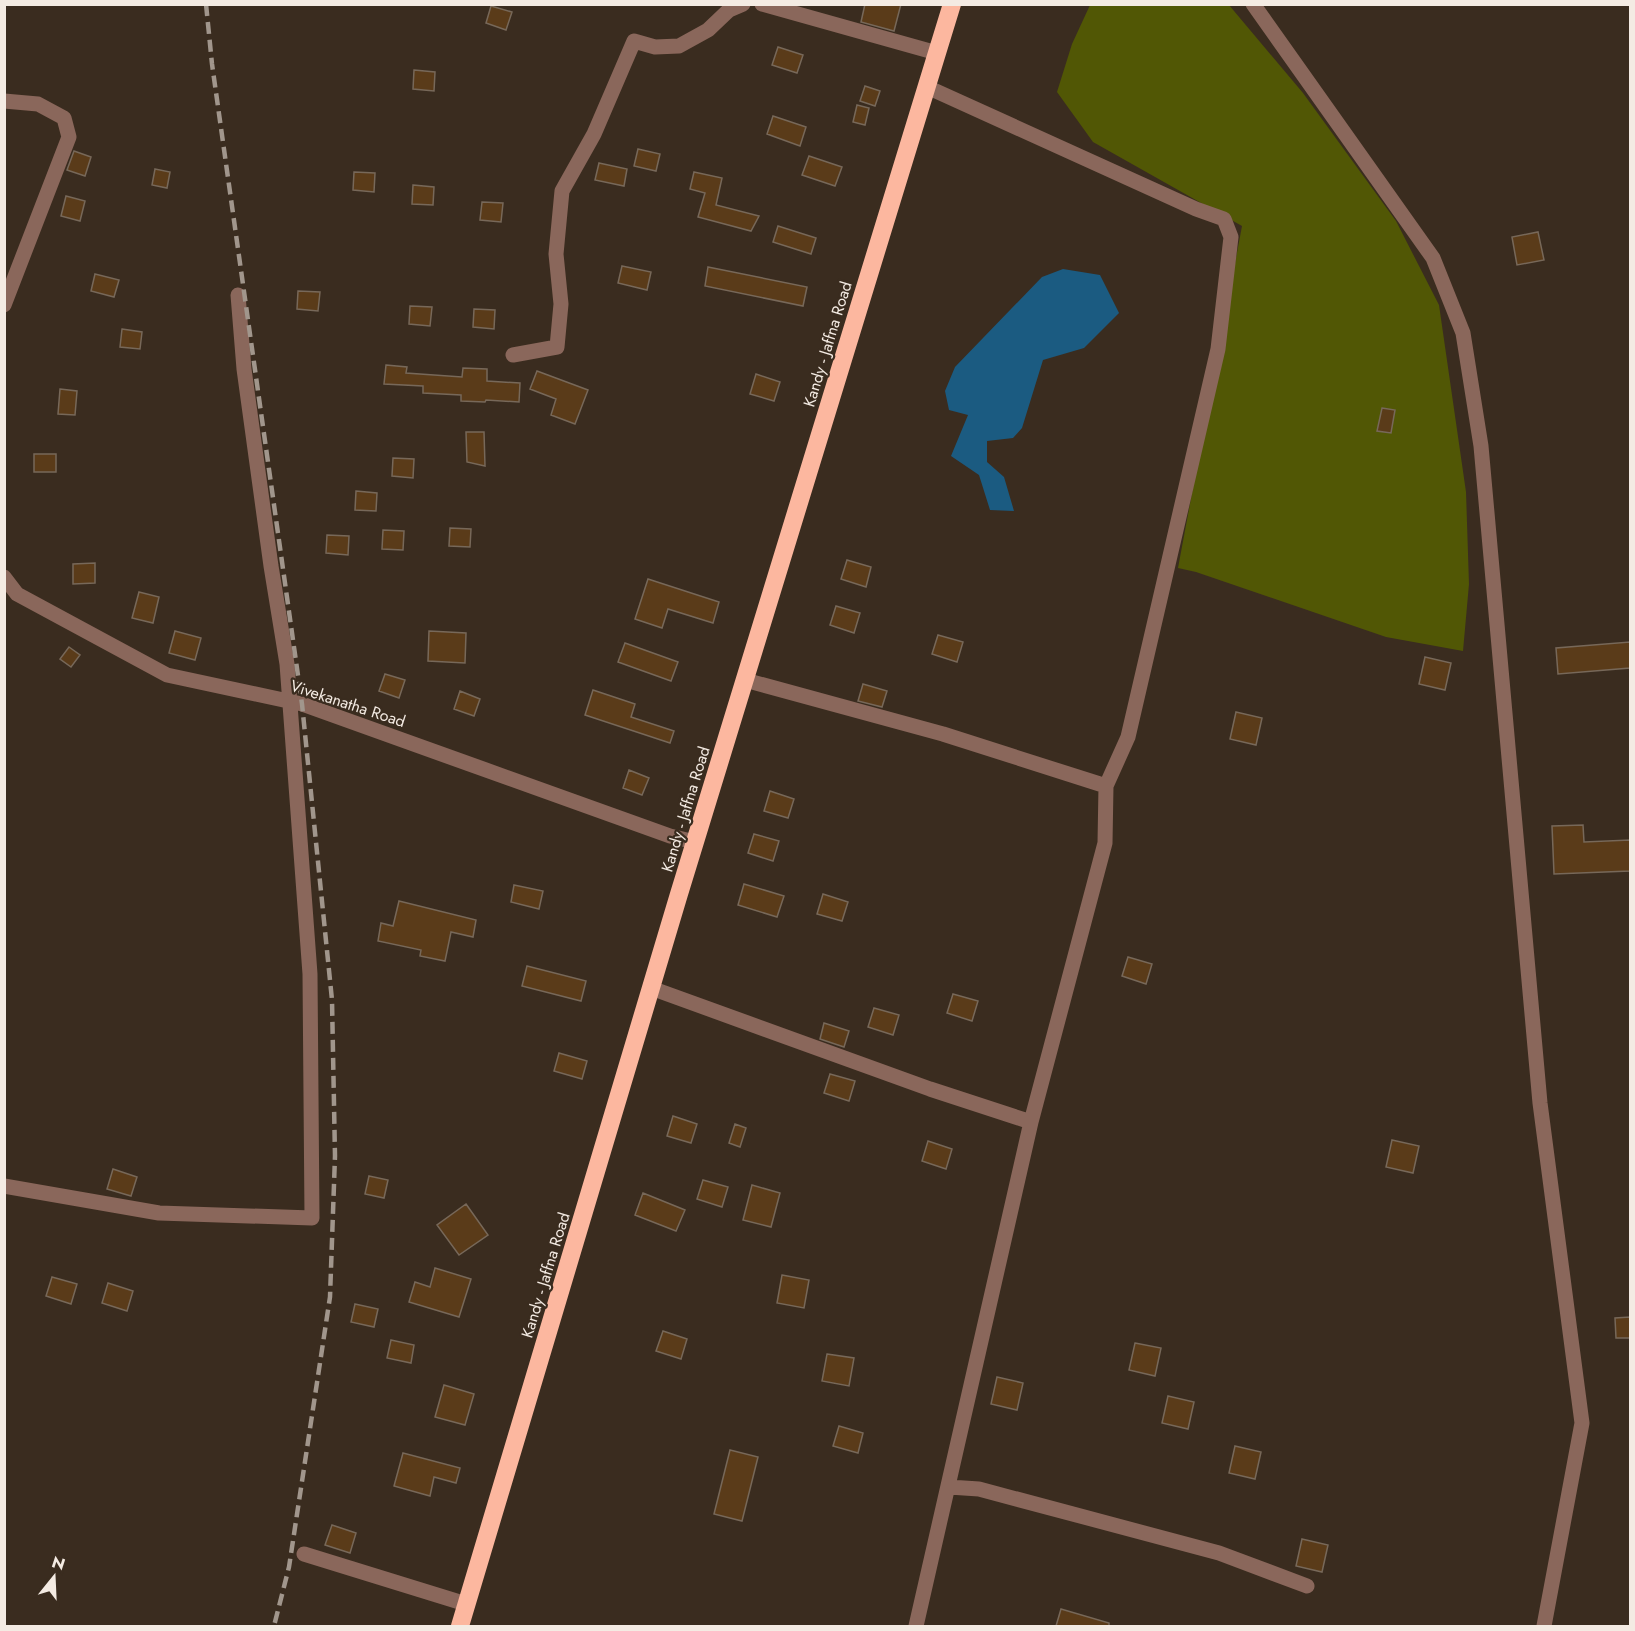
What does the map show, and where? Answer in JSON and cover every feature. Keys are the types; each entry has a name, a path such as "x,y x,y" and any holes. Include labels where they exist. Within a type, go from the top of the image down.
{"highway":[{"name":"Kandy - Jaffna Road","path":"460,1626 695,842 952,4"}],"street":[{"path":"513,355 557,347 561,304 556,254 562,191 594,134 634,41 655,47 680,46 708,30 729,10 743,4"},
{"path":"762,4 937,53"},
{"path":"1253,4 1433,258 1463,333 1481,446 1540,1103 1582,1423 1544,1626"},
{"path":"916,1626 1031,1122 1105,843 1106,786 1128,736 1215,360 1231,237 1224,219 1196,209 927,87"},
{"path":"4,101 38,104 64,118 69,137 4,305"},
{"path":"4,1186 159,1213 312,1218 310,974 287,664 271,567 244,369 238,295"},
{"name":"Vivekanatha Road","path":"4,577 16,594 167,675 302,704 659,832 695,842"},
{"path":"745,680 943,734 1106,786"},
{"path":"651,988 930,1089 1031,1122"},
{"path":"949,1486 980,1489 1219,1553 1308,1586"},
{"path":"304,1554 466,1604"}],"green space":[{"path":"1090,5 1229,5 1303,93 1396,221 1439,305 1466,492 1469,584 1463,651 1386,637 1196,572 1178,568 1242,226 1093,142 1057,92 1072,44"}],"water":[{"path":"1063,269 1100,275 1119,313 1084,348 1043,360 1022,428 1013,438 987,441 987,462 1004,477 1014,511 990,510 979,475 951,456 968,415 949,410 945,391 955,367 1042,277"}],"building":[{"path":"865,4 901,4 894,31 861,22"},
{"path":"491,6 512,12 506,30 486,23"},
{"path":"778,47 803,55 797,73 772,65"},
{"path":"414,70 435,72 434,91 413,89"},
{"path":"865,86 880,91 875,106 860,101"},
{"path":"857,105 869,108 865,125 853,122"},
{"path":"773,116 806,127 800,146 767,134"},
{"path":"638,149 660,154 656,171 634,166"},
{"path":"74,151 91,157 85,176 67,170"},
{"path":"809,156 842,167 835,186 802,175"},
{"path":"599,163 627,169 624,186 595,180"},
{"path":"155,169 170,172 167,188 152,185"},
{"path":"354,172 375,173 374,192 353,190"},
{"path":"694,172 722,178 716,205 759,216 751,231 698,217 705,193 690,189"},
{"path":"413,185 434,187 433,205 412,204"},
{"path":"66,196 85,201 80,221 61,216"},
{"path":"482,202 503,203 501,222 480,220"},
{"path":"778,226 816,238 811,254 773,242"},
{"path":"1538,232 1544,260 1517,265 1512,237"},
{"path":"622,266 651,272 647,290 618,283"},
{"path":"708,267 807,287 803,306 705,286"},
{"path":"95,274 119,280 114,297 91,291"},
{"path":"298,291 320,292 318,311 297,309"},
{"path":"410,306 432,307 430,326 409,324"},
{"path":"474,309 495,310 494,329 473,327"},
{"path":"122,329 142,332 140,349 120,347"},
{"path":"386,365 407,367 406,373 462,377 463,368 487,369 487,381 520,383 519,402 461,401 461,395 423,393 423,386 384,384"},
{"path":"537,371 588,390 575,424 551,415 556,399 530,389"},
{"path":"756,374 780,382 774,401 750,394"},
{"path":"60,389 77,391 75,415 58,414"},
{"path":"1382,408 1395,410 1391,433 1377,431"},
{"path":"466,432 484,432 485,466 467,462"},
{"path":"34,454 56,454 56,472 34,472"},
{"path":"393,458 414,459 413,478 392,476"},
{"path":"356,491 377,493 376,511 355,510"},
{"path":"450,528 471,529 470,547 449,546"},
{"path":"383,530 404,531 403,550 382,549"},
{"path":"327,535 349,536 348,555 326,553"},
{"path":"847,560 871,567 866,587 841,579"},
{"path":"95,563 95,583 73,584 73,564"},
{"path":"648,579 719,602 713,623 668,609 662,628 635,619"},
{"path":"139,592 159,597 153,623 132,618"},
{"path":"836,606 860,613 854,633 830,625"},
{"path":"175,631 201,638 195,660 169,653"},
{"path":"429,631 466,633 465,663 428,661"},
{"path":"938,635 963,642 957,662 932,654"},
{"path":"1630,642 1630,668 1558,674 1556,648"},
{"path":"625,643 678,662 671,681 618,662"},
{"path":"69,647 80,655 71,667 60,659"},
{"path":"1425,657 1451,663 1445,690 1419,684"},
{"path":"385,674 405,680 399,698 379,691"},
{"path":"863,684 887,691 882,707 858,701"},
{"path":"593,690 635,704 631,717 674,731 670,743 585,715"},
{"path":"460,691 480,699 474,716 454,709"},
{"path":"1236,712 1262,718 1256,745 1230,739"},
{"path":"629,770 649,778 642,795 623,788"},
{"path":"770,791 794,799 788,818 764,811"},
{"path":"1583,825 1584,842 1630,840 1630,871 1554,874 1552,826"},
{"path":"754,834 779,841 773,861 748,853"},
{"path":"744,884 784,896 777,917 738,905"},
{"path":"514,885 543,891 539,909 511,902"},
{"path":"823,894 848,902 842,921 817,914"},
{"path":"399,901 476,920 473,937 451,932 445,961 420,956 421,950 378,941 381,923 393,926"},
{"path":"1128,957 1152,964 1146,984 1122,976"},
{"path":"527,966 586,981 581,1001 522,986"},
{"path":"953,994 978,1001 972,1021 947,1013"},
{"path":"874,1008 899,1015 893,1035 868,1027"},
{"path":"824,1023 849,1031 844,1047 820,1039"},
{"path":"559,1053 587,1061 582,1079 554,1071"},
{"path":"830,1074 855,1081 849,1101 824,1093"},
{"path":"673,1116 697,1124 691,1143 667,1136"},
{"path":"735,1124 746,1128 740,1147 729,1143"},
{"path":"1392,1140 1419,1146 1413,1173 1386,1167"},
{"path":"928,1141 952,1149 946,1169 922,1161"},
{"path":"113,1169 137,1177 131,1196 107,1189"},
{"path":"369,1176 388,1180 384,1198 365,1194"},
{"path":"703,1180 728,1187 722,1207 697,1199"},
{"path":"752,1185 780,1193 771,1227 743,1220"},
{"path":"643,1193 685,1210 676,1231 635,1215"},
{"path":"466,1204 488,1235 459,1255 437,1225"},
{"path":"435,1268 471,1279 459,1317 409,1302 415,1282 430,1287"},
{"path":"782,1275 809,1280 804,1308 777,1303"},
{"path":"52,1277 77,1284 71,1304 46,1296"},
{"path":"108,1283 133,1291 127,1311 102,1303"},
{"path":"355,1304 378,1309 374,1327 351,1322"},
{"path":"1630,1317 1630,1338 1616,1338 1615,1318"},
{"path":"663,1331 687,1339 681,1359 656,1351"},
{"path":"391,1340 414,1345 411,1363 387,1358"},
{"path":"1135,1343 1161,1348 1155,1376 1129,1370"},
{"path":"827,1354 854,1358 849,1386 822,1381"},
{"path":"997,1377 1023,1383 1017,1410 991,1404"},
{"path":"444,1385 474,1394 465,1425 435,1417"},
{"path":"1168,1396 1194,1402 1188,1429 1162,1423"},
{"path":"839,1426 863,1433 858,1453 833,1446"},
{"path":"1235,1446 1261,1452 1255,1479 1229,1473"},
{"path":"730,1450 758,1457 742,1521 714,1514"},
{"path":"403,1453 460,1468 456,1483 434,1477 430,1496 394,1486"},
{"path":"332,1525 356,1533 350,1553 325,1545"},
{"path":"1302,1539 1328,1545 1322,1572 1296,1566"},
{"path":"1061,1609 1109,1623 1109,1626 1056,1626"}],"railway":[{"path":"206,4 212,64 302,704 332,1000 335,1156 330,1297 289,1567 274,1626"}]}
